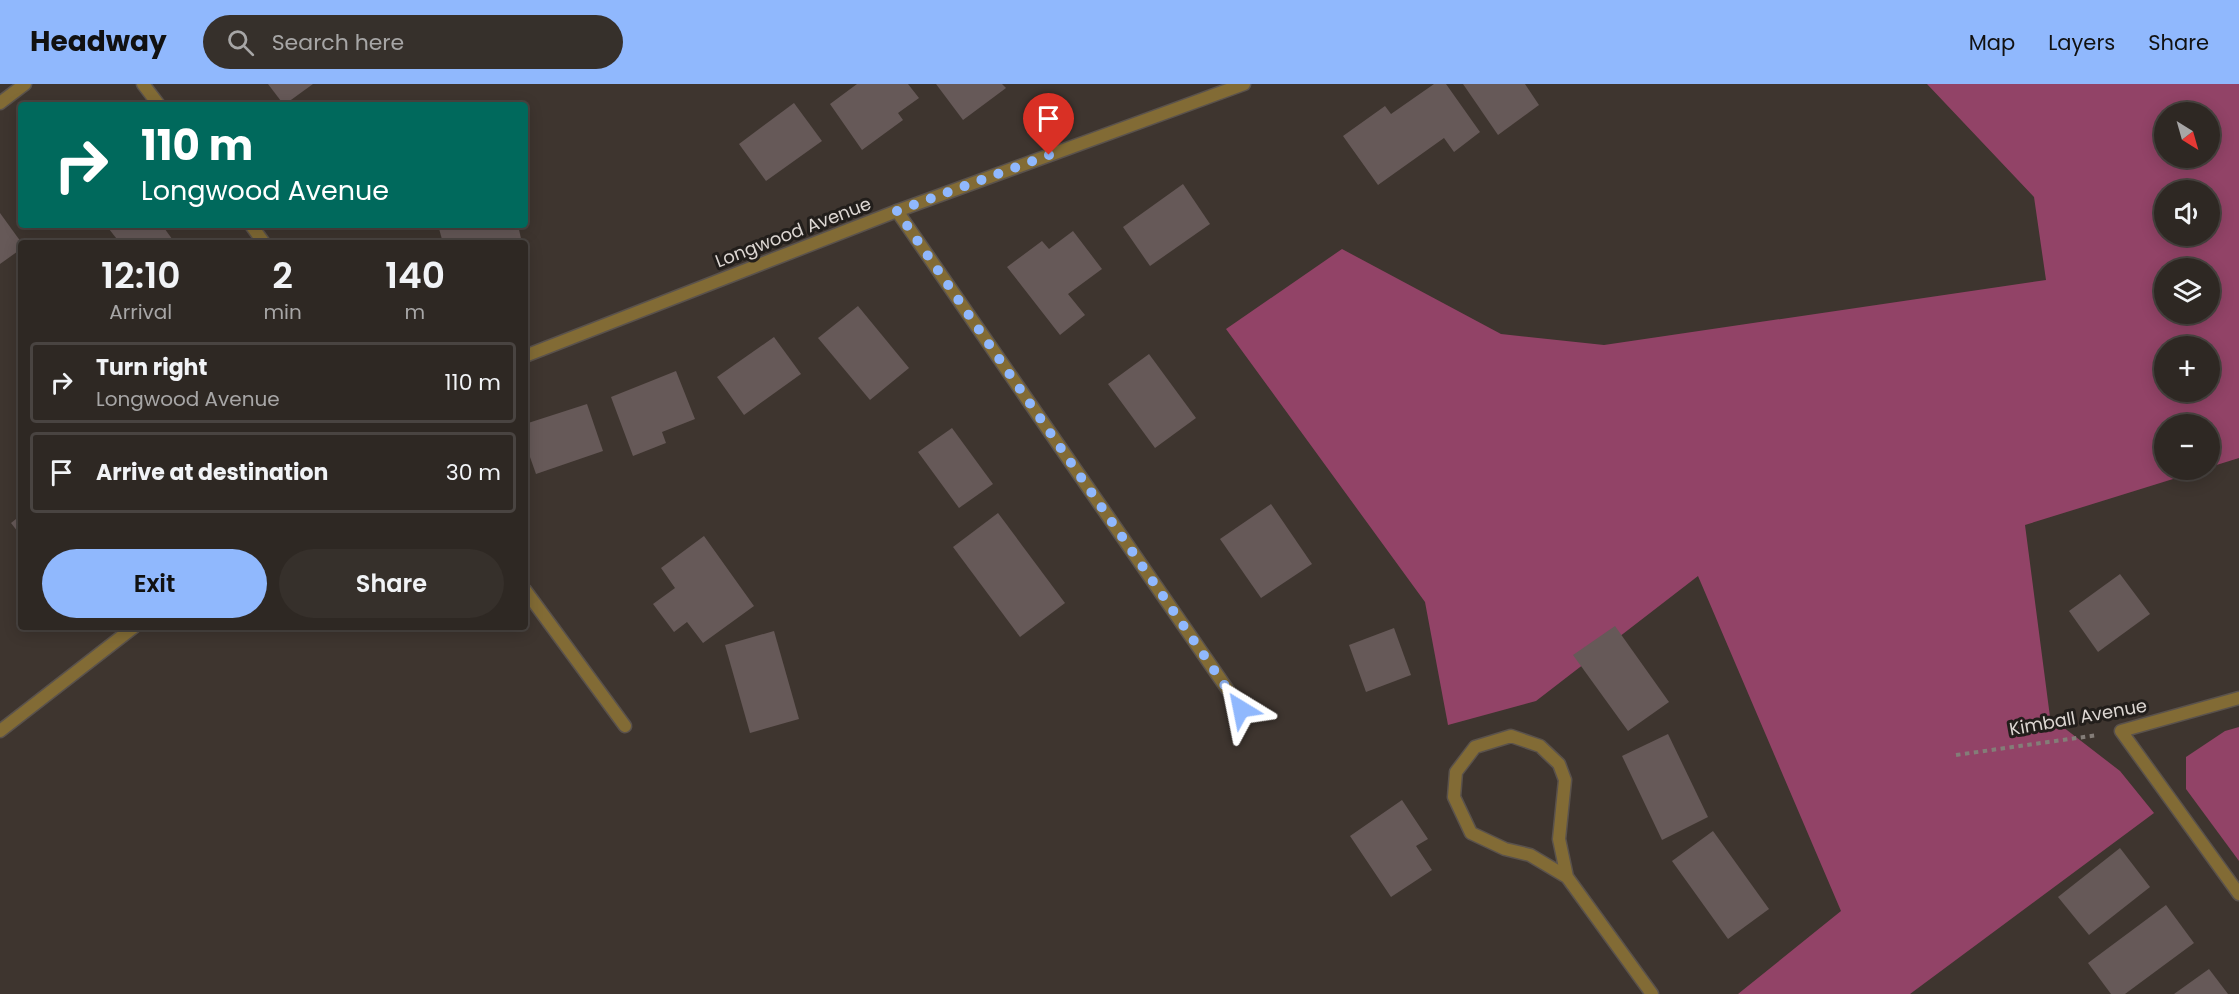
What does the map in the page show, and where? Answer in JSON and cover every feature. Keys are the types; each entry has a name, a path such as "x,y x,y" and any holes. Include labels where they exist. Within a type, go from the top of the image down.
{"street":[{"path":"0,103 25,84"},
{"path":"143,84 157,102"},
{"name":"Longwood Avenue","path":"528,355 897,211 1244,84"},
{"path":"897,211 1241,709"},
{"path":"528,594 625,726"},
{"path":"0,731 131,630"},
{"name":"Kimball Avenue","path":"2121,731 2239,698"},
{"path":"2121,731 2239,894"},
{"path":"1567,878 1559,839 1565,780 1559,764 1540,746 1511,736 1474,747 1456,772 1454,797 1471,833 1505,849 1530,855 1567,878 1652,994"}],"path":[{"name":"Kimball Avenue","path":"1956,755 2121,731"}],"shaded area":[{"path":"1927,84 2239,84 2239,458 2220,464 2220,414 2154,414 2154,480 2170,480 2025,525 2050,717 2120,771 2154,813 1910,994 1738,994 1841,911 1698,576 1536,701 1448,725 1425,602 1226,329 1342,249 1501,334 1604,345 2046,280 2034,197"},
{"path":"2239,727 2239,861 2186,789 2186,757 2225,731"}],"building":[{"path":"268,84 313,84 288,102 282,102"},
{"path":"857,84 908,84 919,98 898,113 903,120 862,150 830,104"},
{"path":"936,84 1002,84 1006,88 963,120"},
{"path":"1434,84 1446,84 1480,132 1454,152 1444,138 1378,185 1343,136 1385,106 1391,114"},
{"path":"1463,84 1525,84 1539,105 1498,135"},
{"path":"794,103 822,141 766,181 739,144"},
{"path":"1183,184 1210,224 1150,266 1123,227"},
{"path":"0,213 20,240 18,251 0,264"},
{"path":"164,228 173,240 118,240 109,229"},
{"path":"439,228 519,228 521,240 442,240"},
{"path":"1073,231 1102,269 1068,294 1085,315 1060,335 1007,267 1042,241 1049,249"},
{"path":"858,306 909,368 870,400 818,338"},
{"path":"774,337 801,374 744,415 717,377"},
{"path":"1149,354 1196,418 1155,448 1108,384"},
{"path":"676,371 695,419 662,432 666,443 633,456 611,397"},
{"path":"587,404 603,451 536,474 528,451 528,423"},
{"path":"952,428 993,484 959,508 918,452"},
{"path":"1271,504 1312,564 1261,598 1220,539"},
{"path":"998,513 1065,603 1020,637 953,547"},
{"path":"18,517 18,532 11,523"},
{"path":"704,536 754,606 703,643 687,622 674,632 653,604 675,588 661,568"},
{"path":"2120,574 2150,614 2098,652 2069,611"},
{"path":"1615,626 1669,702 1628,731 1573,655"},
{"path":"1394,628 1411,675 1366,692 1349,645"},
{"path":"774,631 799,719 750,733 725,645"},
{"path":"1668,734 1708,817 1662,840 1622,756"},
{"path":"1402,800 1428,839 1416,846 1432,870 1391,897 1350,836"},
{"path":"1713,831 1769,909 1728,939 1672,861"},
{"path":"2120,848 2150,887 2089,935 2058,897"},
{"path":"2166,905 2194,943 2125,994 2111,994 2088,963"},
{"path":"2209,969 2228,994 2174,994"}],"route":[{"path":"1049,155 897,211 1241,709"}]}
